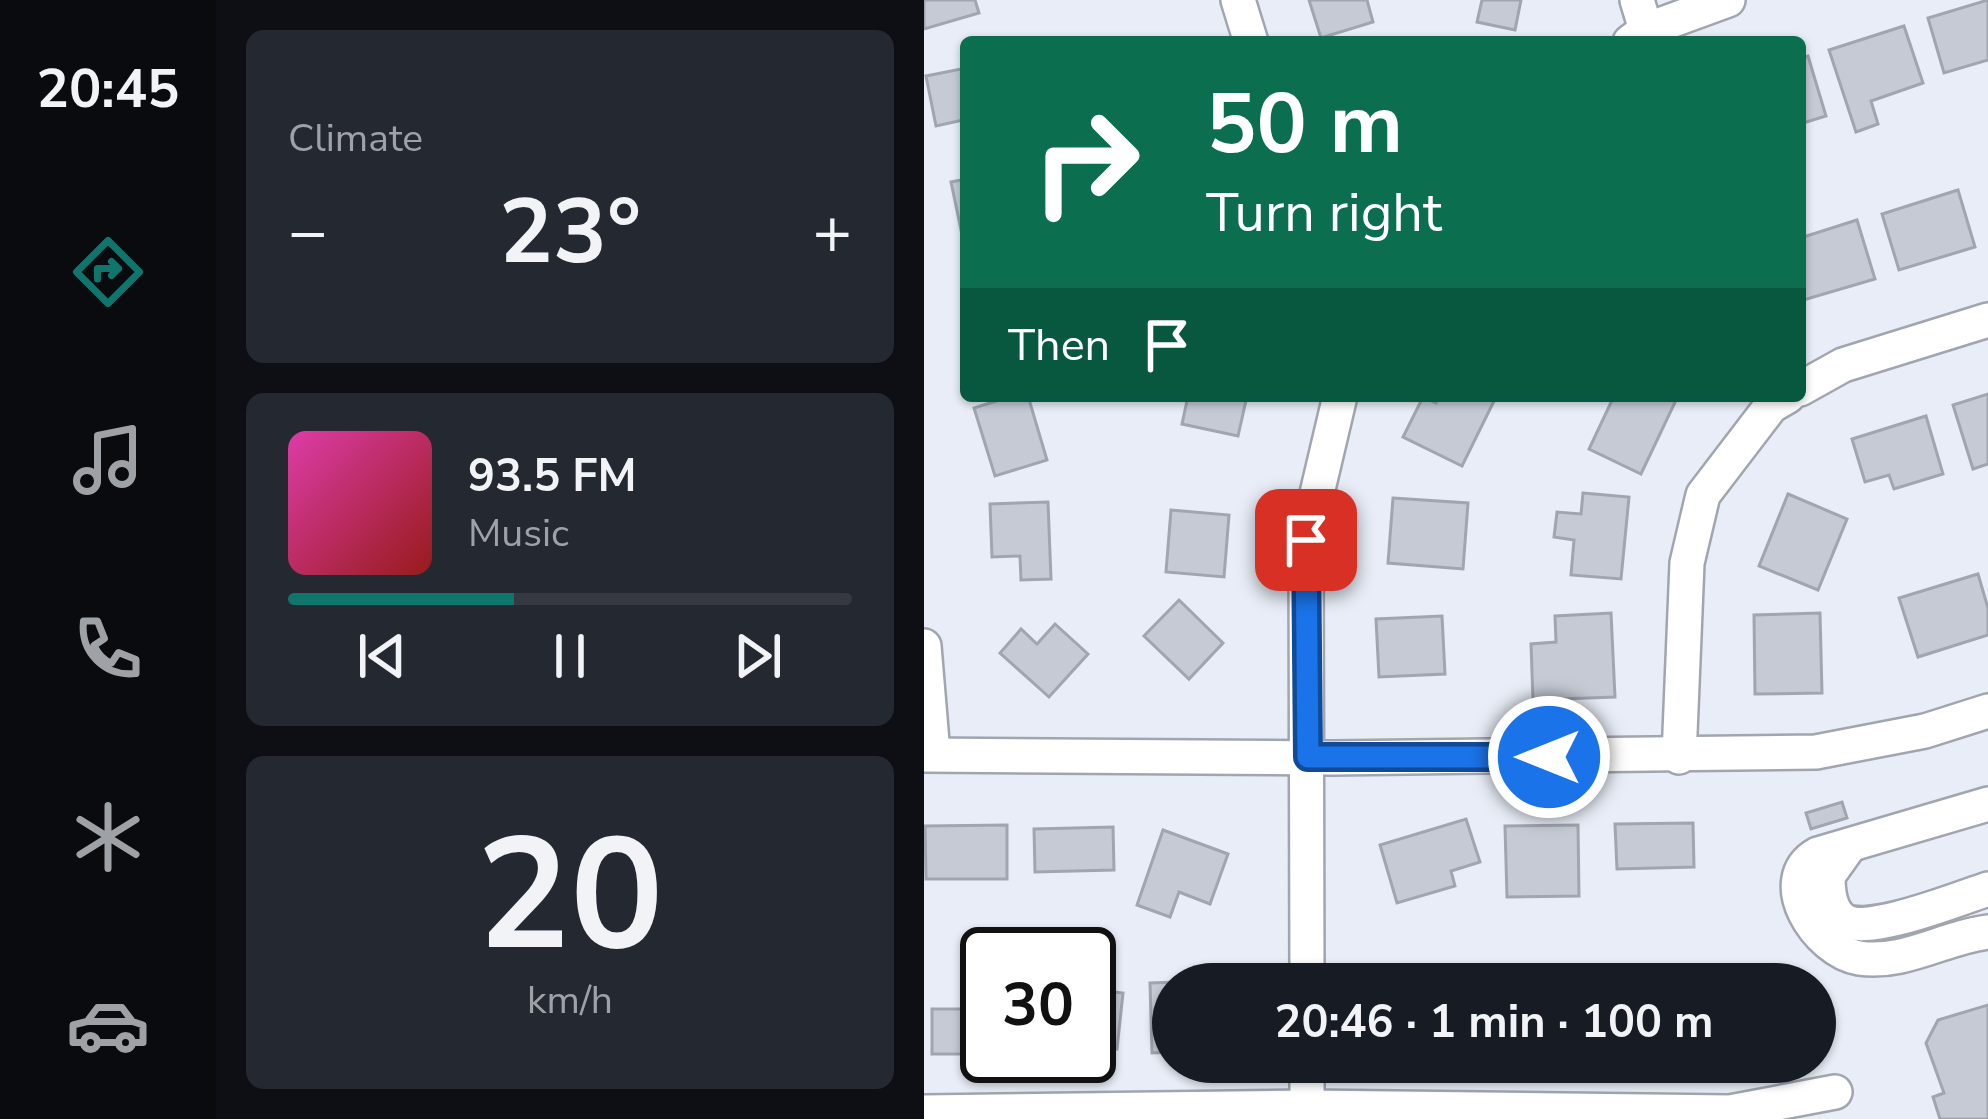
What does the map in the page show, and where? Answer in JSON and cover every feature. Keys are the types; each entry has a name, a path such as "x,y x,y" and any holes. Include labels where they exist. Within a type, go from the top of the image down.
{"street":[{"path":"1238,0 1250,36"},
{"path":"1638,24 1728,0"},
{"path":"1806,386 1843,364 1988,320"},
{"path":"1307,963 1306,540 1339,402"},
{"path":"1678,757 1687,563 1703,495 1778,402"},
{"path":"924,646 928,754 1678,757 1816,752 1925,730 1988,711"},
{"path":"1988,804 1808,860 1800,899 1811,927 1852,957 1888,958 1988,932"},
{"path":"1850,845 1828,876 1828,893 1844,921 1861,926 1880,922 1988,889"},
{"path":"924,1112 1730,1112 1835,1092"}],"building":[{"path":"924,0 975,0 979,13 924,29"},
{"path":"1309,0 1367,0 1373,22 1320,36"},
{"path":"1482,0 1521,0 1515,30 1477,22"},
{"path":"1988,0 1988,60 1944,73 1928,18"},
{"path":"1904,26 1923,83 1871,101 1878,124 1856,132 1829,50"},
{"path":"1806,57 1826,116 1806,122"},
{"path":"960,69 960,121 936,126 926,76"},
{"path":"960,180 960,225 951,182"},
{"path":"1958,190 1975,247 1899,270 1882,214"},
{"path":"1857,220 1875,279 1806,299 1806,236"},
{"path":"1988,394 1988,464 1973,469 1953,405"},
{"path":"993,402 1030,402 1047,460 995,476 974,408"},
{"path":"1187,402 1246,402 1238,436 1182,424"},
{"path":"1420,402 1494,402 1462,466 1403,437"},
{"path":"1611,402 1675,402 1641,474 1589,449"},
{"path":"1926,416 1943,474 1894,489 1889,475 1865,482 1852,439"},
{"path":"1583,493 1629,497 1621,579 1571,575 1574,540 1554,537 1557,512 1581,514"},
{"path":"1788,494 1847,519 1818,590 1759,566"},
{"path":"1393,498 1468,503 1463,569 1388,563"},
{"path":"1048,502 1051,579 1021,580 1020,556 992,557 990,504"},
{"path":"1171,510 1229,515 1224,577 1166,572"},
{"path":"1978,574 1988,608 1988,635 1918,657 1899,598"},
{"path":"1179,600 1223,643 1189,679 1144,636"},
{"path":"1611,613 1615,697 1533,700 1531,644 1556,642 1555,616"},
{"path":"1820,613 1822,693 1755,694 1754,615"},
{"path":"1442,616 1445,674 1379,677 1376,619"},
{"path":"1055,624 1088,654 1049,697 1000,653 1021,629 1037,644"},
{"path":"1842,802 1847,818 1811,829 1806,813"},
{"path":"1466,819 1480,862 1451,871 1455,886 1397,903 1380,845"},
{"path":"1693,823 1694,867 1617,869 1615,824"},
{"path":"1007,825 1007,879 926,879 925,826"},
{"path":"1578,825 1579,896 1507,897 1505,826"},
{"path":"1113,827 1114,870 1035,872 1034,829"},
{"path":"1163,830 1228,854 1210,904 1179,892 1170,917 1137,905"},
{"path":"1116,992 1123,993 1116,1049"},
{"path":"1988,1005 1988,1119 1940,1119 1933,1097 1944,1093 1926,1043 1938,1020"},
{"path":"932,1009 960,1009 960,1054 932,1054"}],"route":[{"path":"1306,540 1308,757 1549,757"}]}
